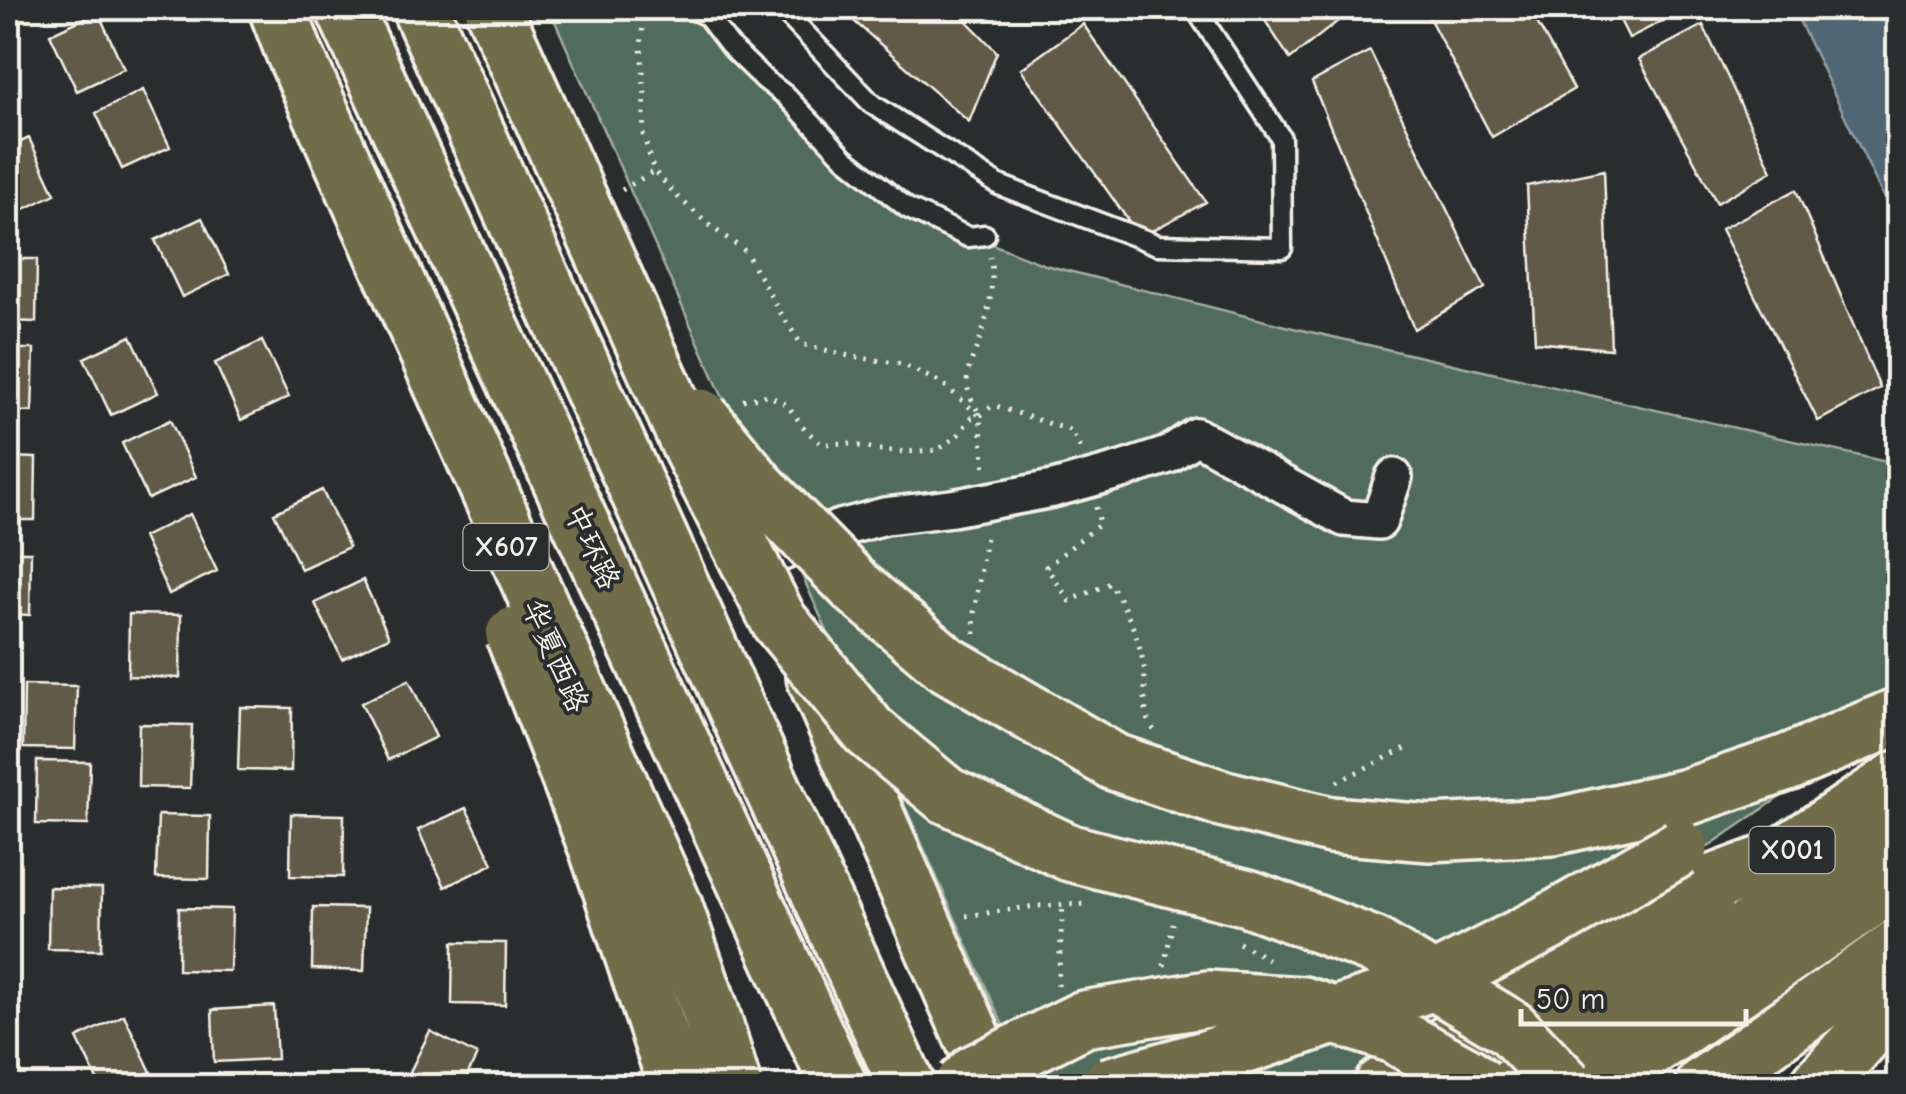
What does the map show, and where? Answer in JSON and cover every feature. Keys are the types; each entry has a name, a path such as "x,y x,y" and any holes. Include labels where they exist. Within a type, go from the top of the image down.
{"main road":[{"name":"华夏西路","path":"261,8 750,1086"},
{"path":"277,8 673,904 733,1086"},
{"name":"中环路","path":"344,8 839,1086"},
{"path":"420,8 907,1086"},
{"path":"494,8 691,448 779,622 869,732 946,794 1070,853 1248,898 1373,945 1511,1028 1566,1086"},
{"path":"522,8 994,1086"},
{"path":"651,358 758,487 856,587 945,663 1114,762 1221,798 1331,826 1430,833 1554,826 1687,797 1787,764 1898,716"},
{"path":"448,402 483,555 598,850 677,1086"},
{"name":"X001","path":"1108,1086 1431,983 1550,922 1680,848 1898,716"},
{"name":"X001","path":"1633,1086 1756,950 1799,870 1898,778"},
{"name":"X001","path":"1382,1086 1673,898 1799,870 1898,828"},
{"name":"X001","path":"1456,1086 1756,950 1898,880"},
{"name":"X001","path":"1518,1086 1756,950 1898,908"},
{"path":"1703,1086 1898,948"},
{"name":"X001","path":"1595,1086 1756,950"},
{"path":"1818,1086 1898,998"},
{"path":"962,1086 975,1073 1084,1018 1208,999 1303,1006 1321,1011 1394,1035 1480,1086"},
{"path":"1868,1086 1898,1042"}],"street":[{"path":"764,560 837,529 885,516 952,508 1090,479 1168,456 1196,436 1344,518 1378,521 1394,476"}],"lane":[{"path":"690,8 707,16 729,45 845,158 907,208 968,237 985,235"},
{"path":"781,8 872,104 1000,184 1158,245 1282,248 1281,138 1196,8"}],"path":[{"path":"644,8 643,134 654,170 709,225 745,251 801,344 902,364 943,384 980,416"},
{"path":"606,200 654,170"},
{"path":"975,633 988,500 980,416 967,386 971,360 982,333 993,270 985,235"},
{"path":"743,400 768,394 787,405 821,444 844,443 881,450 938,450 958,435 971,418 993,406 1072,431 1085,458 1100,524 1046,567 1070,602 1110,583 1135,632 1144,666 1146,722 1155,732"},
{"path":"1326,788 1408,747"},
{"path":"1057,994 1064,904"},
{"path":"924,925 998,910 1092,904"},
{"path":"1230,939 1272,962"}],"green space":[{"path":"549,8 712,8 765,80 936,222 1045,265 1293,328 1882,461 1898,453 1898,716 1360,1086 1030,1086"}],"water":[{"path":"1793,8 1898,8 1898,227"}],"building":[{"path":"839,8 954,8 997,52 969,122"},
{"path":"1257,8 1350,8 1352,10 1290,59"},
{"path":"1424,8 1529,8 1574,89 1492,137"},
{"path":"1614,8 1688,8 1629,38"},
{"path":"98,12 124,69 77,91 50,34"},
{"path":"1083,24 1206,202 1140,237 1021,69"},
{"path":"1703,25 1772,171 1717,203 1639,59"},
{"path":"1370,51 1485,288 1414,329 1312,82"},
{"path":"143,90 170,147 122,169 96,113"},
{"path":"29,138 55,194 8,217 8,148"},
{"path":"1604,170 1611,349 1535,342 1527,186"},
{"path":"1796,190 1880,388 1818,421 1721,229"},
{"path":"202,218 229,274 182,297 155,240"},
{"path":"8,259 37,259 36,322 8,321"},
{"path":"131,336 158,393 111,415 84,358"},
{"path":"262,341 289,397 241,420 215,363"},
{"path":"8,349 34,349 32,412 8,411"},
{"path":"170,420 196,477 148,499 122,443"},
{"path":"8,457 36,458 35,520 8,520"},
{"path":"322,490 349,547 301,569 274,513"},
{"path":"190,514 217,571 169,594 143,537"},
{"path":"8,552 31,552 30,615 8,614"},
{"path":"363,580 389,637 342,659 315,603"},
{"path":"129,614 181,615 180,678 128,676"},
{"path":"409,680 436,737 388,760 361,703"},
{"path":"24,685 77,686 75,749 23,748"},
{"path":"240,707 292,708 291,771 238,770"},
{"path":"139,724 192,725 190,788 138,787"},
{"path":"37,761 90,762 88,825 36,824"},
{"path":"466,808 493,864 445,887 418,830"},
{"path":"291,814 344,815 343,877 290,876"},
{"path":"158,815 210,816 209,879 156,878"},
{"path":"49,887 102,888 101,950 48,949"},
{"path":"313,907 366,908 364,971 312,969"},
{"path":"179,908 232,909 230,971 178,970"},
{"path":"453,942 506,943 505,1005 452,1004"},
{"path":"274,1006 277,1059 214,1062 212,1010"},
{"path":"124,1015 151,1072 121,1086 100,1086 77,1038"},
{"path":"430,1031 477,1055 462,1086 403,1086"}]}
